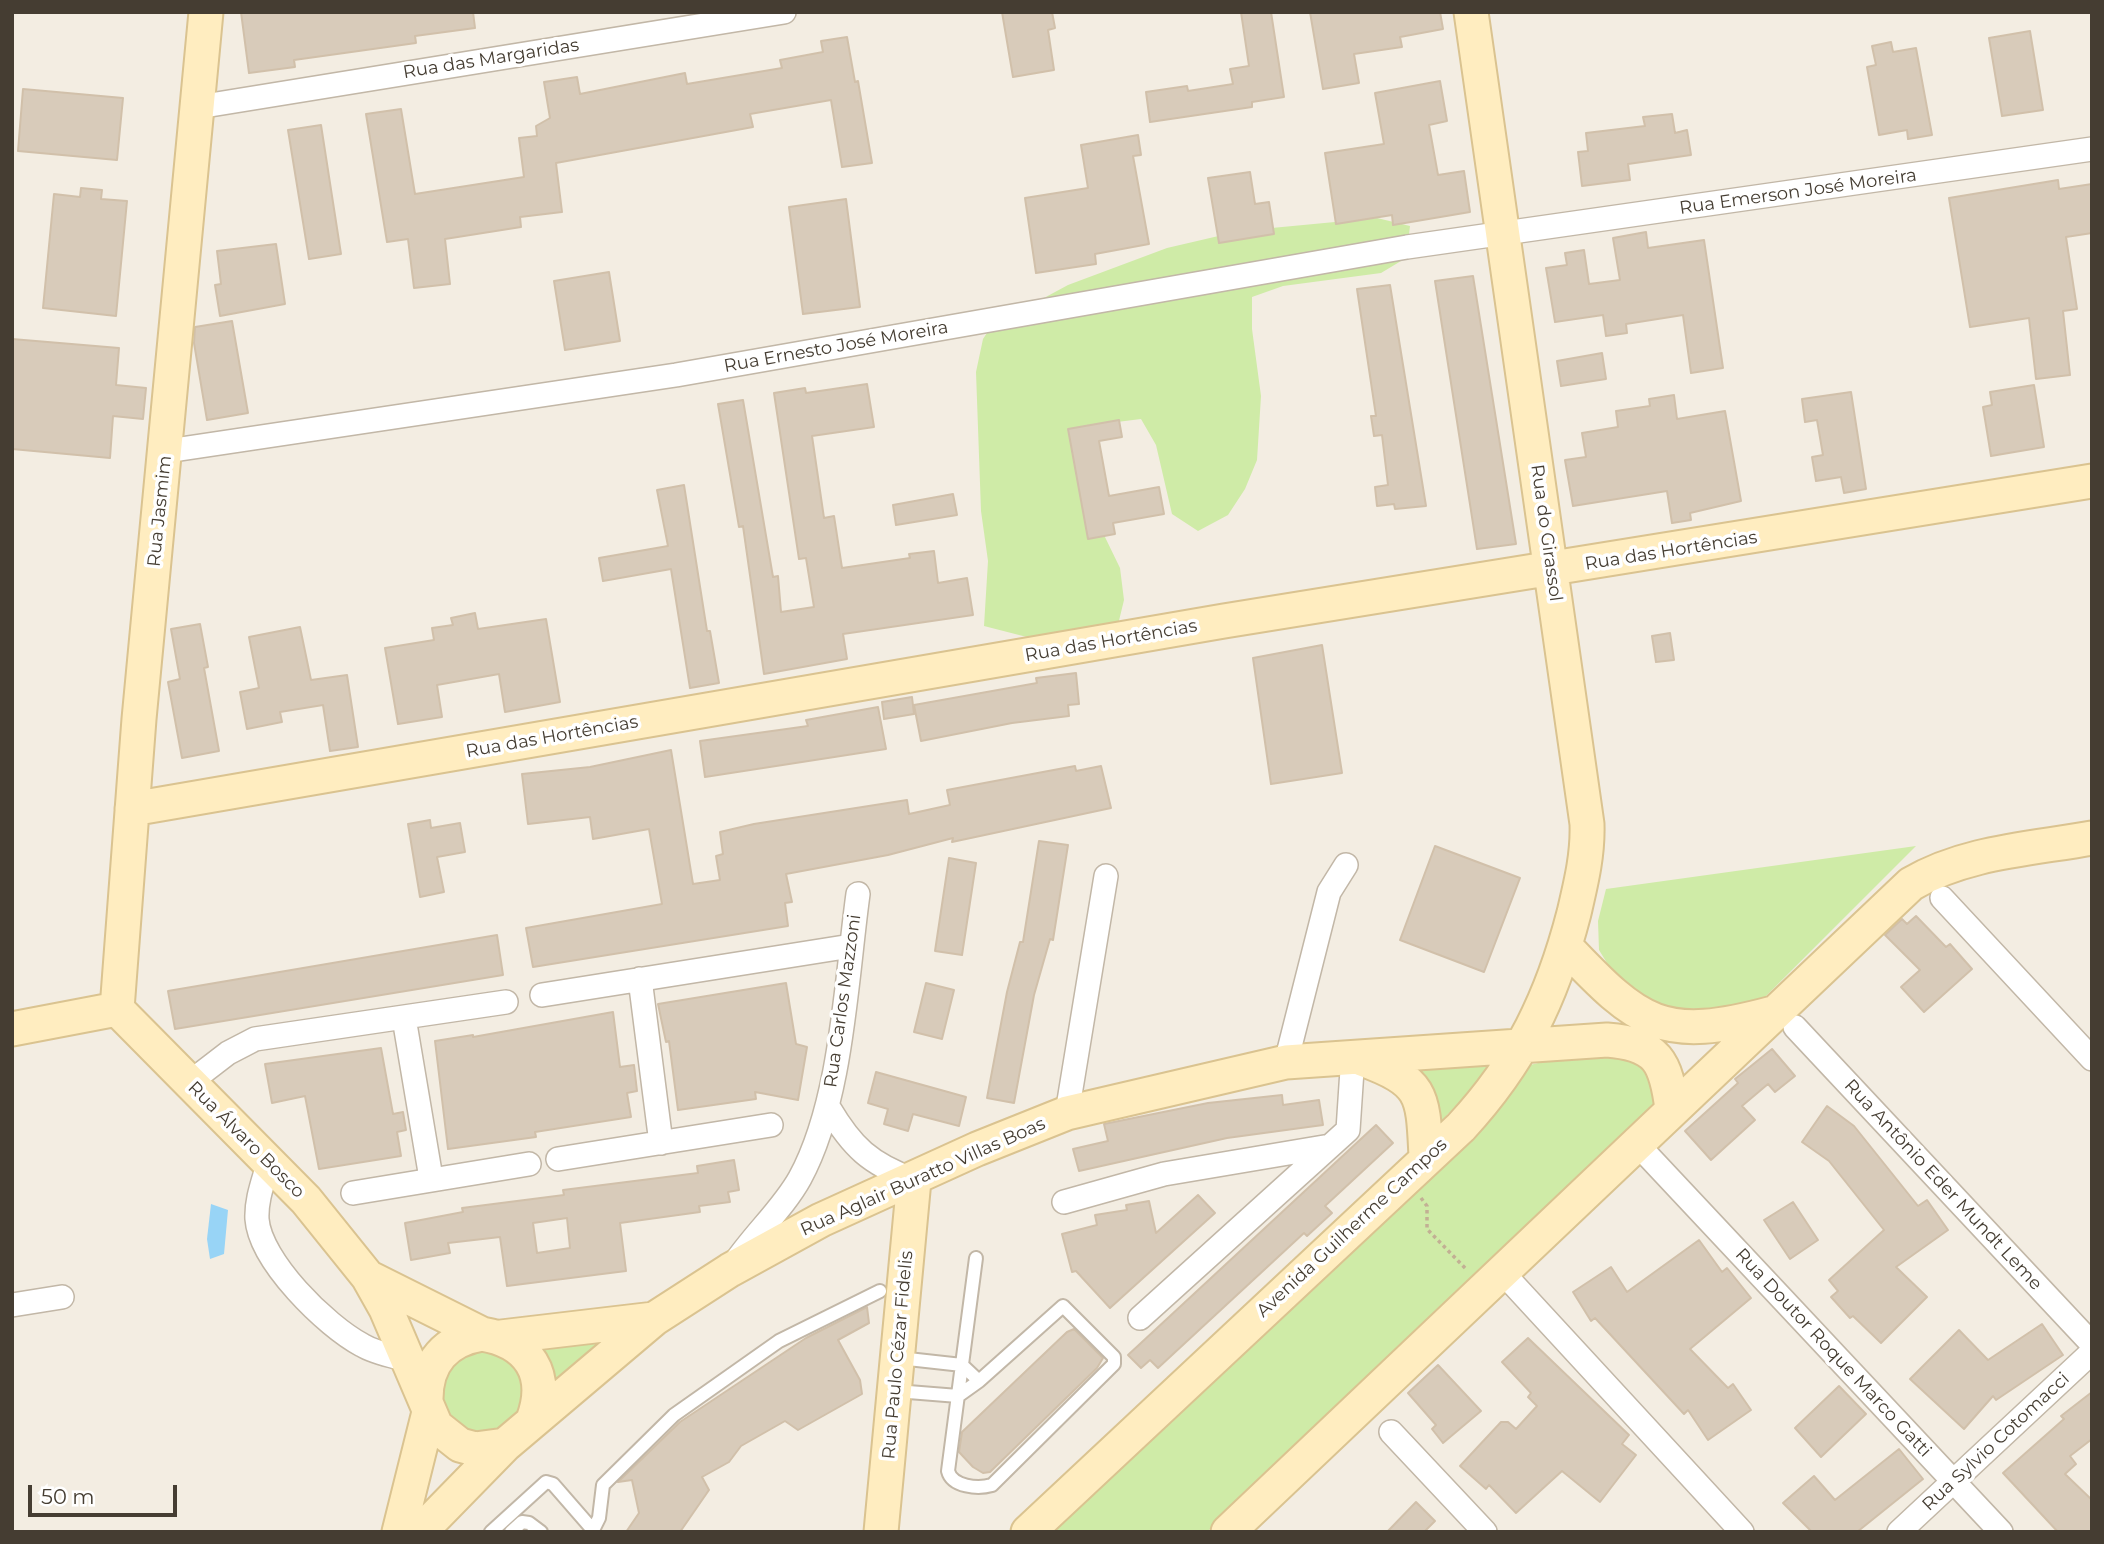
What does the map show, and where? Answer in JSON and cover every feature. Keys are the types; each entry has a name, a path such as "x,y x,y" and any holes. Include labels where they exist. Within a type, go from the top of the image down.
{"main road":[{"name":"Rua Jasmim","path":"117,1009 132,809 206,12"},
{"name":"Rua do Girassol","path":"1471,12 1505,235 1588,840 1585,865 1566,946 1546,1002 1524,1045"},
{"name":"Rua das Hortências","path":"132,809 1224,621 1551,571 2092,481"},
{"path":"1228,1532 1495,1280 1672,1108 1785,1019 1911,884 1939,868 1975,858 2092,838"},
{"path":"1566,946 1609,992 1652,1021 1672,1026 1702,1026 1785,1019"},
{"path":"12,1029 117,1009"},
{"name":"Rua Álvaro Bosco","path":"117,1009 270,1161 306,1200 368,1277 386,1309 436,1426 460,1445 491,1449 505,1445"},
{"path":"1524,1045 1607,1040 1629,1042 1658,1059 1668,1075 1672,1108"},
{"name":"Rua Aglair Buratto Villas Boas","path":"420,1532 505,1445 654,1319 730,1270 821,1220 914,1180 977,1149 1067,1113 1286,1062 1353,1055 1524,1045"},
{"name":"Avenida Guilherme Campos","path":"1028,1532 1461,1127 1496,1090 1524,1045"},
{"path":"1353,1055 1394,1071 1411,1083 1420,1098 1424,1119 1416,1168"},
{"name":"Rua Paulo Cézar Fidelis","path":"882,1531 914,1180"},
{"name":"Rua Álvaro Bosco","path":"368,1277 528,1356 536,1371 539,1396 533,1420"},
{"path":"399,1532 428,1406 428,1375 440,1354 452,1343 491,1336 654,1319"}],"street":[{"name":"Rua das Margaridas","path":"198,107 784,12"},
{"name":"Rua Emerson José Moreira","path":"1505,235 2092,149"},
{"name":"Rua Ernesto José Moreira","path":"167,451 676,375 1290,266 1505,235"},
{"path":"1286,1062 1329,892 1346,864"},
{"path":"1067,1113 1106,876"},
{"name":"Rua Carlos Mazzoni","path":"730,1270 750,1239 799,1181 829,1108 858,894"},
{"path":"1942,898 2092,1059"},
{"path":"542,995 851,946"},
{"path":"640,979 661,1143"},
{"path":"190,1083 228,1053 255,1039 506,1002"},
{"path":"404,1018 431,1178"},
{"name":"Rua Antônio Eder Mundt Leme","path":"1785,1019 2092,1343"},
{"path":"1140,1318 1348,1130 1353,1055"},
{"name":"Rua Carlos Mazzoni","path":"829,1108 846,1136 865,1156 887,1170 914,1180"},
{"path":"558,1159 771,1125"},
{"name":"Rua Doutor Roque Marco Gatti","path":"1637,1144 2001,1532"},
{"path":"1064,1202 1164,1174 1330,1146"},
{"path":"270,1161 258,1199 257,1222 273,1257 291,1284 348,1337 365,1347 408,1360"},
{"path":"353,1193 431,1178 529,1164"},
{"path":"1495,1280 1742,1532"},
{"path":"12,1305 62,1297"},
{"name":"Rua Sylvio Cotomacci","path":"1899,1532 2092,1352"},
{"path":"1391,1432 1485,1532"}],"lane":[{"path":"894,1391 958,1396 979,1381 1063,1306 1115,1361 992,1485 956,1483 950,1479 948,1471 958,1396 976,1258"},
{"path":"491,1532 546,1482 553,1484 592,1531 599,1518 603,1485 674,1415 779,1341 880,1291"},
{"path":"897,1358 962,1365 979,1381"},
{"path":"511,1532 522,1522 529,1522 541,1532"}],"path":[{"path":"1416,1168 1427,1206 1427,1229 1431,1236 1495,1280"}],"green space":[{"path":"1377,218 1410,226 1406,258 1381,273 1283,286 1252,297 1252,329 1261,396 1257,460 1245,489 1228,515 1198,531 1172,514 1156,445 1141,419 1109,423 1084,446 1104,535 1120,568 1124,600 1116,633 1054,644 984,626 988,561 981,511 976,372 983,339 1000,313 1031,305 1068,285 1167,248 1240,231"},
{"path":"1916,846 1754,1008 1664,1011 1615,976 1599,950 1598,921 1606,889"},
{"path":"1634,1055 1658,1071 1656,1107 1207,1532 1041,1532 1526,1066 1550,1060"},
{"path":"1411,1063 1497,1064 1439,1123"},
{"path":"634,1328 544,1401 517,1340"},
{"path":"460,1346 510,1348 531,1406 482,1442 441,1419 437,1370"}],"water":[{"path":"211,1204 228,1210 224,1254 210,1259 207,1239"}],"building":[{"path":"241,12 473,12 475,28 415,36 416,43 294,60 295,67 249,73"},
{"path":"1002,12 1052,12 1055,28 1048,30 1054,70 1013,77"},
{"path":"1241,12 1271,12 1284,97 1252,102 1252,107 1150,122 1146,92 1187,86 1188,91 1233,84 1230,69 1249,66"},
{"path":"1310,12 1440,12 1443,29 1400,37 1402,47 1354,54 1359,83 1323,89"},
{"path":"2030,31 2043,110 2002,116 1989,38"},
{"path":"847,37 855,82 858,81 872,163 842,167 831,100 750,114 753,127 556,163 562,212 520,217 521,227 445,239 450,284 414,288 408,239 387,242 366,114 401,109 415,194 524,177 519,138 537,136 536,126 550,118 544,82 577,77 580,94 685,73 687,84 782,68 780,60 823,52 821,41"},
{"path":"1891,42 1893,52 1916,48 1932,135 1908,139 1907,130 1879,135 1867,67 1876,65 1872,46"},
{"path":"1440,81 1447,121 1429,125 1438,175 1464,171 1470,212 1393,225 1392,215 1336,224 1325,153 1384,144 1375,93"},
{"path":"23,89 123,98 117,160 18,151"},
{"path":"1672,114 1675,133 1687,130 1691,155 1628,164 1630,180 1582,186 1578,152 1588,151 1586,133 1645,126 1643,117"},
{"path":"321,125 341,254 309,259 288,130"},
{"path":"1138,135 1141,155 1133,156 1149,244 1095,254 1096,264 1036,273 1025,198 1088,188 1081,145"},
{"path":"1250,172 1255,204 1269,202 1274,234 1219,243 1208,178"},
{"path":"2058,180 2059,189 2092,184 2092,233 2066,237 2077,309 2063,311 2070,375 2036,379 2029,318 1970,327 1949,198"},
{"path":"81,188 102,190 101,199 127,201 116,316 43,308 54,194 80,197"},
{"path":"846,199 860,307 803,314 789,207"},
{"path":"1646,232 1648,248 1704,240 1723,368 1691,373 1683,315 1626,324 1627,333 1606,336 1603,315 1555,322 1546,268 1567,265 1565,253 1584,250 1589,284 1620,280 1613,238"},
{"path":"276,244 285,304 220,316 215,285 221,284 217,251"},
{"path":"609,272 620,341 565,350 554,281"},
{"path":"1473,276 1516,544 1477,549 1435,281"},
{"path":"1390,285 1426,506 1395,509 1394,504 1377,506 1375,487 1388,485 1382,435 1374,436 1371,416 1376,416 1357,289"},
{"path":"232,321 248,413 207,420 194,343 195,327"},
{"path":"12,339 119,348 116,385 146,388 143,419 113,416 110,458 12,449"},
{"path":"1602,353 1606,379 1561,386 1557,361"},
{"path":"867,384 874,427 812,436 824,518 834,516 842,568 910,558 909,554 934,551 938,583 967,578 973,615 843,634 847,659 764,674 743,526 739,527 718,404 743,400 773,577 778,576 781,612 814,607 806,558 799,559 774,393 805,388 806,393"},
{"path":"2034,385 2044,447 1991,456 1983,407 1992,405 1990,392"},
{"path":"1851,392 1866,489 1844,493 1841,477 1816,481 1812,457 1823,455 1817,420 1805,422 1802,399"},
{"path":"1674,395 1677,419 1725,411 1741,501 1690,513 1691,520 1672,523 1667,491 1573,506 1565,460 1586,457 1582,433 1618,427 1616,411 1650,406 1649,399"},
{"path":"1119,420 1122,437 1099,441 1109,496 1159,487 1164,514 1113,523 1115,534 1088,539 1068,429"},
{"path":"684,485 707,631 710,631 719,683 690,688 671,569 603,581 599,558 668,546 657,490"},
{"path":"953,494 957,515 896,525 893,505"},
{"path":"475,613 478,629 546,619 560,702 505,712 499,674 437,685 442,717 398,724 385,648 434,640 432,628 453,625 451,618"},
{"path":"200,624 208,667 204,668 219,751 182,758 168,682 180,679 171,629"},
{"path":"300,627 311,680 347,675 358,747 330,751 323,705 280,712 282,722 247,729 240,692 259,688 249,637"},
{"path":"1670,633 1674,660 1656,662 1652,636"},
{"path":"1322,645 1342,773 1271,784 1253,658"},
{"path":"1076,673 1079,704 1068,705 1069,716 1012,723 921,741 914,705 1037,683 1036,678"},
{"path":"912,697 914,714 884,719 882,702"},
{"path":"878,707 886,749 705,777 700,741 808,726 806,720"},
{"path":"671,750 693,884 720,880 716,856 723,854 720,832 754,824 907,800 909,814 950,805 947,790 1075,766 1076,771 1101,766 1111,808 786,874 792,902 785,903 788,926 533,967 526,928 662,904 649,829 593,839 590,817 528,824 522,774 590,767"},
{"path":"430,820 431,828 460,823 465,852 437,857 444,892 420,897 408,824"},
{"path":"1039,841 1068,845 1053,940 1050,939 1034,995 1014,1103 987,1098 1007,992 1020,942 1023,942"},
{"path":"1435,846 1520,878 1484,972 1400,940"},
{"path":"949,858 976,863 962,955 935,951"},
{"path":"1916,916 1946,947 1950,944 1972,969 1924,1012 1901,987 1920,970 1885,935 1902,919 1907,924"},
{"path":"497,935 503,975 175,1029 168,991"},
{"path":"786,983 796,1044 807,1047 798,1100 755,1092 756,1099 678,1110 669,1041 666,1042 658,1004"},
{"path":"926,983 954,990 942,1039 914,1032"},
{"path":"613,1012 620,1067 634,1065 637,1091 627,1093 631,1117 535,1132 536,1137 448,1149 435,1041 473,1037"},
{"path":"381,1048 393,1114 403,1112 406,1130 397,1132 401,1156 319,1169 305,1096 272,1103 265,1064"},
{"path":"1772,1049 1795,1076 1775,1092 1768,1084 1742,1106 1755,1120 1711,1160 1685,1131 1738,1083 1735,1079"},
{"path":"876,1072 966,1097 959,1126 913,1114 908,1131 884,1124 888,1109 868,1103"},
{"path":"1282,1095 1283,1105 1319,1100 1323,1125 1227,1138 1079,1171 1073,1149 1108,1141 1104,1124 1208,1103"},
{"path":"1827,1106 1854,1126 1918,1206 1927,1200 1948,1230 1896,1267 1927,1297 1881,1343 1853,1316 1850,1318 1831,1297 1838,1291 1829,1280 1884,1230 1829,1161 1802,1142"},
{"path":"1376,1125 1393,1143 1325,1206 1332,1213 1307,1236 1304,1233 1158,1368 1150,1360 1141,1368 1128,1355"},
{"path":"734,1160 739,1190 728,1192 730,1202 699,1206 700,1212 620,1223 626,1271 507,1286 500,1237 448,1243 450,1253 411,1260 405,1223 463,1212 462,1208 564,1195 563,1190 698,1173 697,1166","holes":["567,1218 570,1248 537,1253 533,1223"]},
{"path":"1198,1195 1215,1213 1110,1308 1076,1271 1072,1272 1062,1234 1097,1225 1095,1215 1127,1210 1126,1205 1149,1201 1156,1233"},
{"path":"1793,1202 1818,1240 1790,1259 1764,1220"},
{"path":"1699,1240 1722,1272 1727,1268 1751,1298 1690,1349 1728,1388 1733,1384 1751,1410 1708,1440 1688,1410 1684,1414 1595,1318 1591,1321 1573,1292 1611,1267 1627,1292"},
{"path":"867,1307 869,1323 838,1340 860,1380 862,1394 798,1430 785,1421 741,1446 729,1462 702,1477 709,1490 680,1532 626,1532 639,1513 632,1480 618,1482 680,1422 806,1338"},
{"path":"2042,1324 2063,1355 1996,1400 1993,1396 1964,1429 1910,1379 1959,1330 1988,1360"},
{"path":"1074,1329 1103,1358 1097,1368 990,1472 983,1473 973,1467 959,1452 962,1432 1067,1332"},
{"path":"1528,1338 1629,1435 1622,1444 1636,1455 1600,1502 1562,1471 1516,1513 1489,1485 1486,1489 1460,1466 1501,1422 1508,1422 1516,1429 1537,1406 1528,1397 1531,1393 1502,1362"},
{"path":"1438,1365 1481,1411 1443,1443 1432,1429 1436,1425 1408,1393"},
{"path":"1839,1386 1866,1414 1821,1457 1795,1428"},
{"path":"2092,1392 2092,1439 2070,1456 2076,1464 2065,1474 2092,1500 2092,1532 2058,1532 2003,1473 2064,1419 2061,1416"},
{"path":"1899,1449 1923,1479 1857,1532 1812,1532 1783,1503 1814,1476 1835,1500"},
{"path":"1416,1502 1435,1521 1424,1532 1387,1532"}]}
